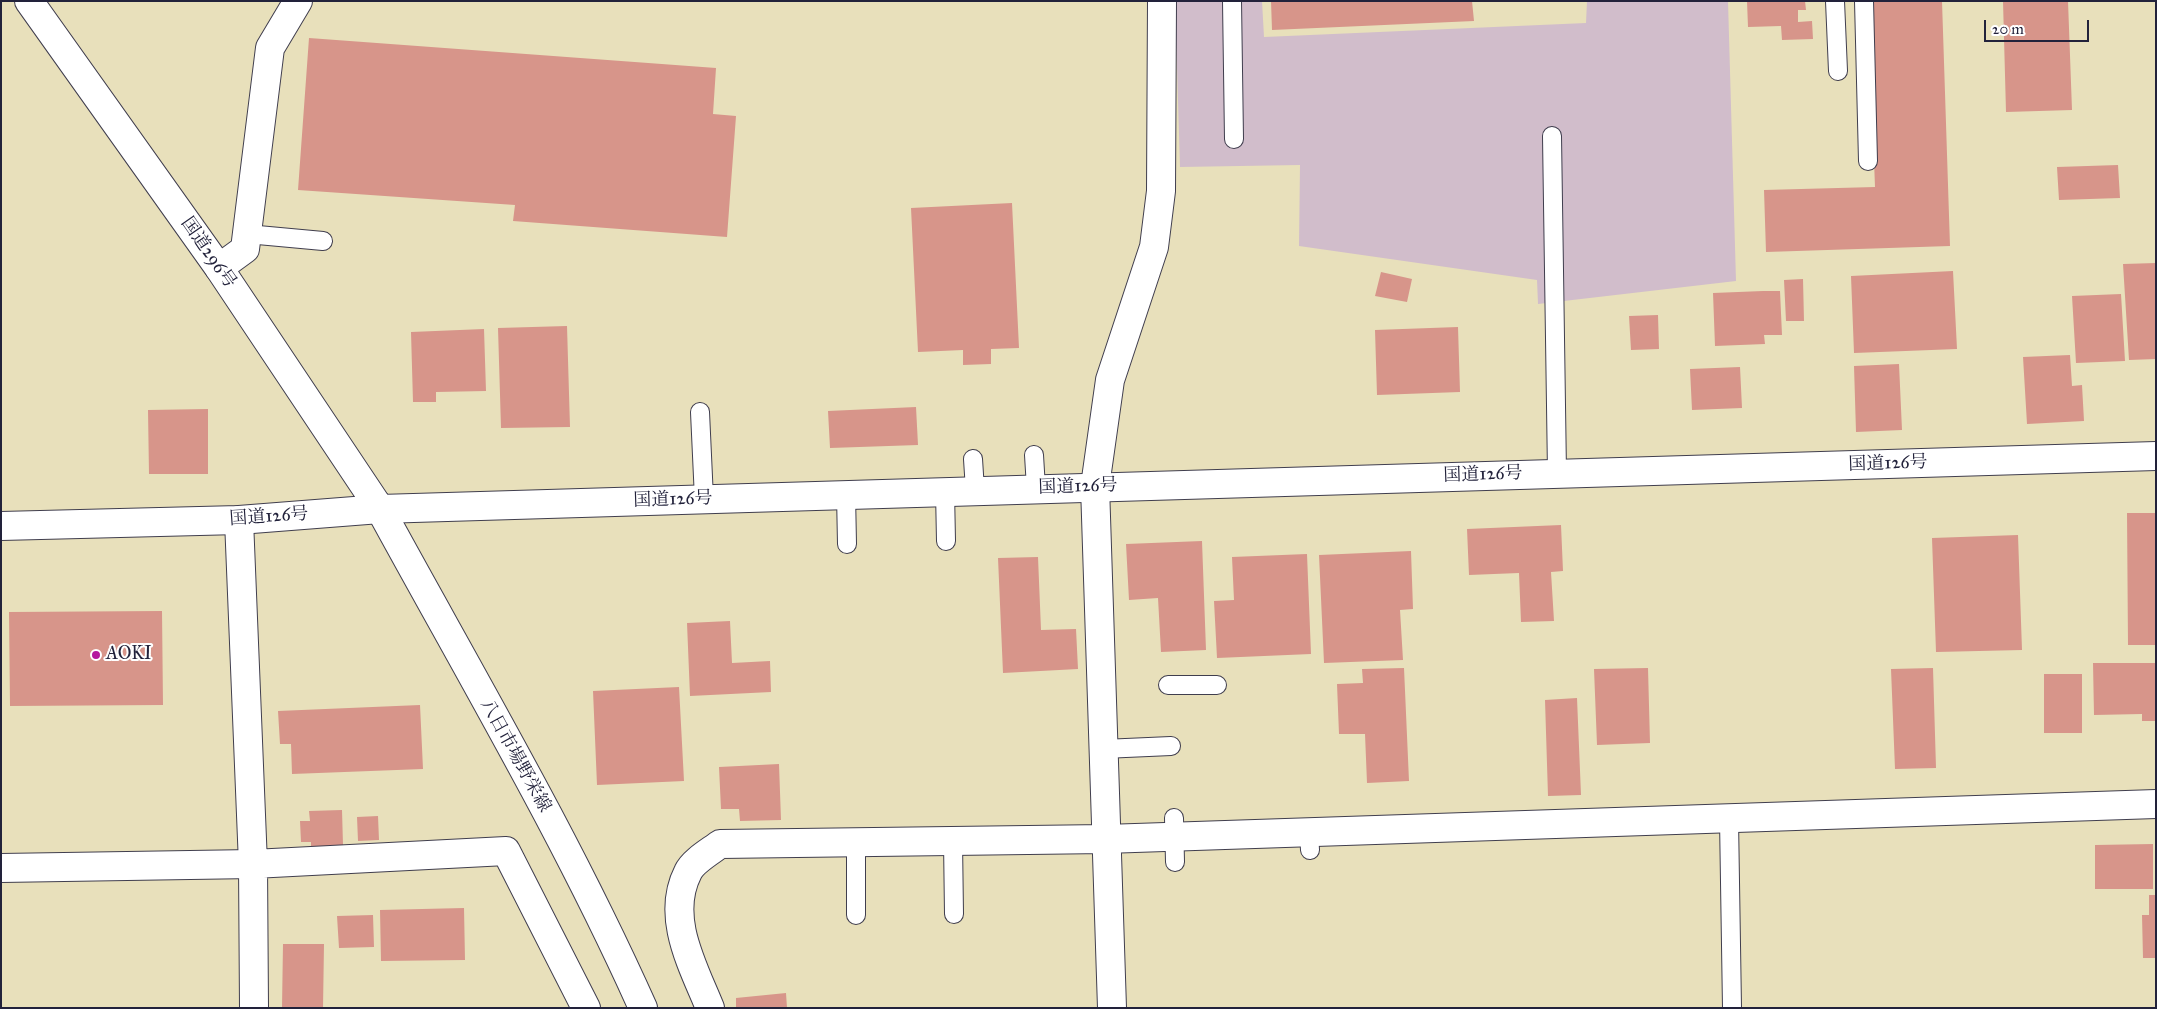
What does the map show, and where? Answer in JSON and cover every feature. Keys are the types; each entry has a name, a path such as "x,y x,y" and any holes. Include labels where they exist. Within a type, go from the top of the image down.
{"main road":[{"name":"国道296号","path":"29,1 219,268 380,509"},
{"path":"219,268 244,249 270,48 298,1"},
{"path":"1112,1008 1095,486 1110,380 1154,247 1161,191 1162,1"},
{"name":"国道126号","path":"1,526 239,520 380,509 1095,486 2156,456"},
{"name":"八日市場野栄線","path":"380,509 544,807 616,947 643,1008"},
{"path":"239,520 252,864 254,1008"},
{"path":"710,1008 682,942 679,902 688,870 720,844 1105,838 1310,841 1729,819 2156,804"},
{"path":"1,868 252,864 506,851 586,1008"}],"lane":[{"path":"1232,1 1234,139"},
{"path":"1835,1 1838,71"},
{"path":"1864,1 1868,162"},
{"path":"1552,136 1557,473"},
{"path":"246,234 322,241"},
{"path":"700,412 704,499"},
{"path":"1034,455 1036,488"},
{"path":"973,458 975,490"},
{"path":"945,491 946,541"},
{"path":"846,494 847,544"},
{"path":"1168,685 1217,685"},
{"path":"1103,749 1170,746"},
{"path":"1729,819 1732,1008"},
{"path":"953,841 954,914"},
{"path":"856,842 856,915"}],"shaded area":[{"path":"1175,1 1262,1 1264,37 1586,23 1587,1 1728,1 1736,281 1538,304 1537,280 1299,246 1300,165 1180,167"}],"building":[{"path":"1271,1 1472,1 1474,21 1272,30"},
{"path":"1747,1 1805,1 1806,10 1798,10 1798,22 1812,21 1813,39 1782,40 1781,26 1748,27"},
{"path":"1868,1 1942,1 1950,246 1766,252 1764,190 1875,187"},
{"path":"2003,1 2068,1 2072,110 2006,112"},
{"path":"309,38 716,68 713,114 736,116 727,237 513,221 515,205 298,190"},
{"path":"2118,165 2120,198 2059,200 2057,167"},
{"path":"1012,203 1019,348 991,349 991,364 963,365 963,350 918,352 911,208"},
{"path":"2156,263 2156,359 2129,360 2123,264"},
{"path":"1953,271 1957,349 1854,353 1851,276"},
{"path":"1381,272 1412,279 1407,302 1375,296"},
{"path":"1803,279 1804,321 1786,321 1784,280"},
{"path":"1780,291 1782,335 1764,335 1765,344 1715,346 1713,293"},
{"path":"2121,294 2125,361 2076,363 2072,296"},
{"path":"1658,315 1659,349 1631,350 1629,316"},
{"path":"567,326 570,427 501,428 498,328"},
{"path":"1458,327 1460,392 1377,395 1375,330"},
{"path":"484,329 486,391 436,392 436,402 413,402 411,332"},
{"path":"2070,355 2072,386 2082,385 2084,421 2027,424 2023,357"},
{"path":"1899,364 1902,430 1856,432 1854,366"},
{"path":"1740,367 1742,408 1692,410 1690,369"},
{"path":"916,407 918,445 830,448 828,411"},
{"path":"208,409 208,474 149,474 148,410"},
{"path":"2127,513 2156,513 2156,645 2128,645"},
{"path":"1561,525 1563,571 1551,572 1554,621 1521,622 1519,573 1469,575 1467,529"},
{"path":"2018,535 2022,650 1936,652 1932,538"},
{"path":"1202,541 1206,650 1161,652 1158,598 1129,600 1126,544"},
{"path":"1411,551 1413,609 1400,610 1403,660 1324,663 1319,555"},
{"path":"1307,554 1311,654 1217,658 1214,601 1234,600 1232,557"},
{"path":"1038,557 1041,630 1076,629 1078,669 1003,673 998,558"},
{"path":"162,611 163,705 10,706 9,612"},
{"path":"730,621 732,663 770,661 771,692 690,696 687,623"},
{"path":"2093,663 2156,663 2156,721 2142,721 2142,714 2094,715"},
{"path":"1404,668 1409,781 1367,783 1365,734 1339,734 1337,684 1363,683 1362,669"},
{"path":"1648,668 1650,743 1597,745 1594,669"},
{"path":"1933,668 1936,768 1895,769 1891,669"},
{"path":"2044,674 2082,674 2082,733 2044,733"},
{"path":"679,687 684,781 597,785 593,691"},
{"path":"1577,698 1581,795 1548,796 1545,700"},
{"path":"420,705 423,769 292,774 291,744 280,744 278,711"},
{"path":"779,764 781,820 740,821 739,809 721,809 719,767"},
{"path":"342,810 343,845 311,847 311,842 301,842 300,821 310,821 309,811"},
{"path":"378,816 379,840 358,841 357,817"},
{"path":"2153,844 2153,889 2095,889 2095,845"},
{"path":"2149,895 2156,895 2156,958 2143,958 2142,915 2149,915"},
{"path":"464,908 465,960 381,961 380,910"},
{"path":"373,915 374,947 339,948 337,916"},
{"path":"283,944 324,944 323,1008 282,1008"},
{"path":"786,993 787,1008 736,1008 736,998"}],"place":[{"name":"AOKI","path":"96,655"}]}
